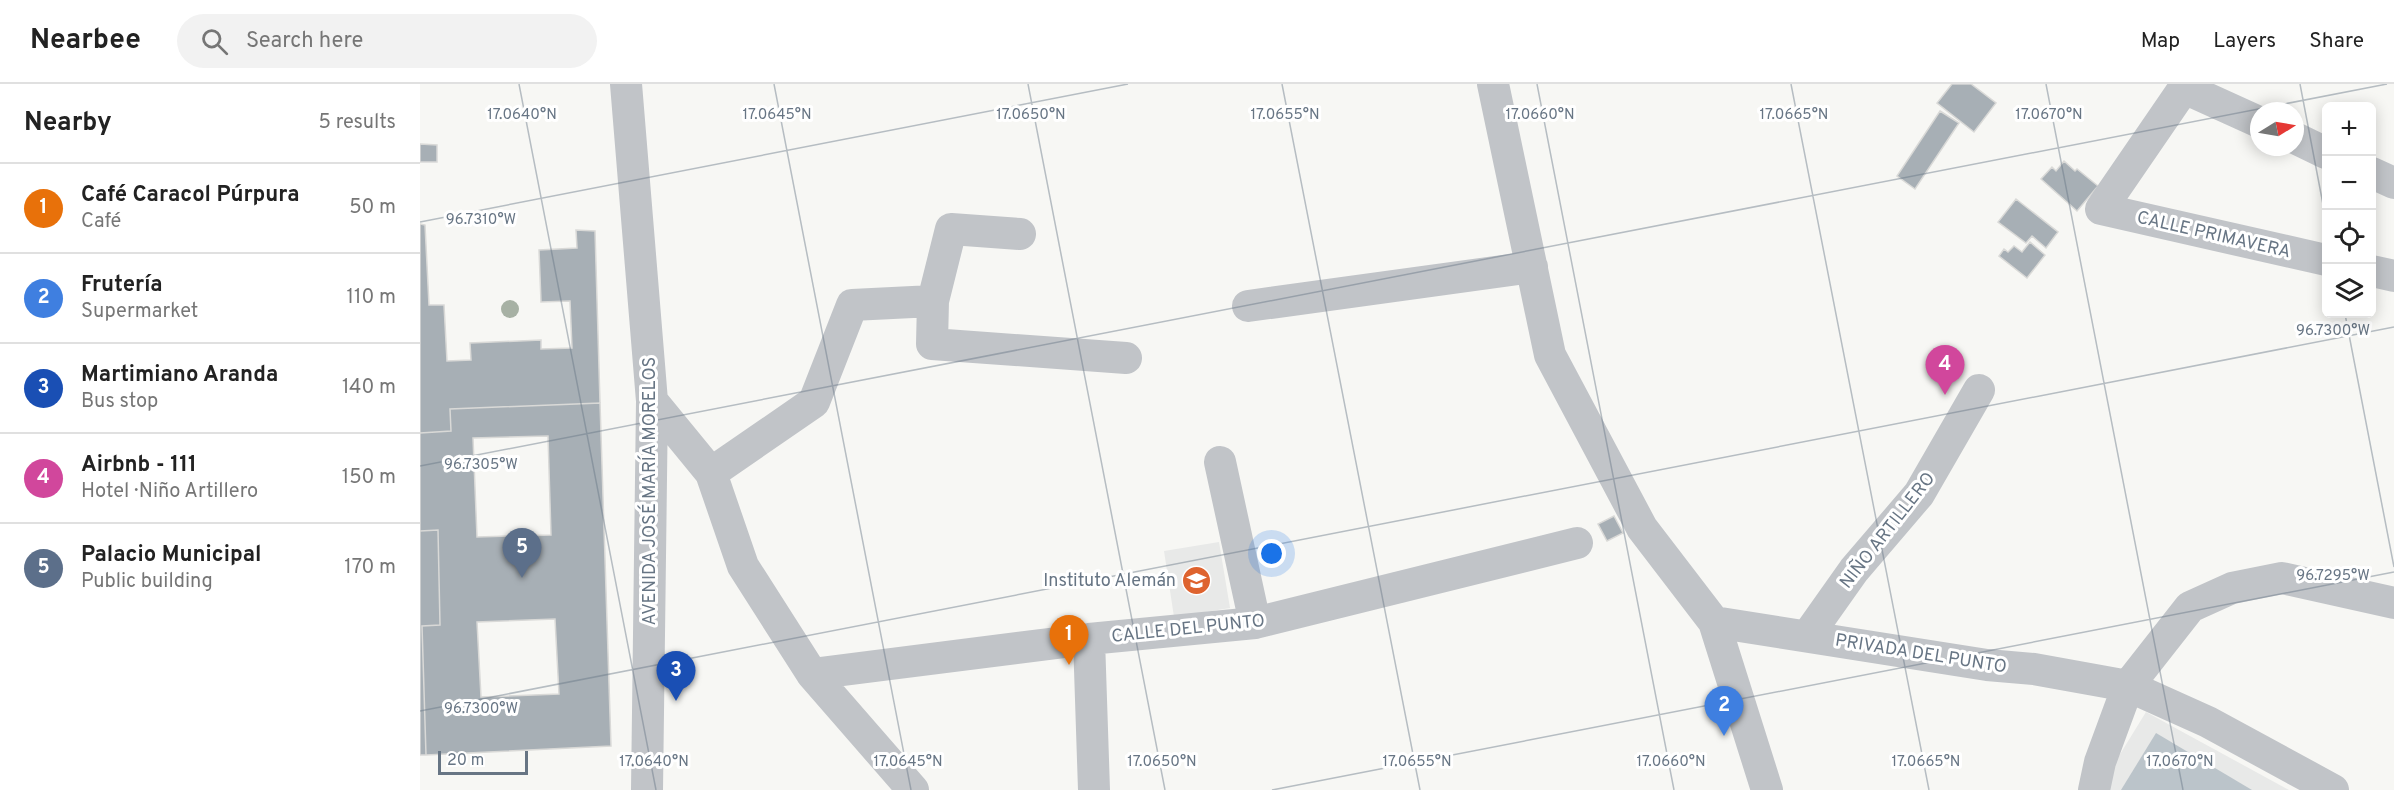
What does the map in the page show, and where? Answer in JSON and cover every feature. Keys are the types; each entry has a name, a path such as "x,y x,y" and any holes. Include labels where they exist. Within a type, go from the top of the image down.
{"street":[{"name":"AVENIDA JOSÉ MARÍA MORELOS","path":"626,84 652,401 647,790"},
{"path":"1493,84 1550,355 1642,528 1714,621 1767,790"},
{"name":"CALLE PRIMAVERA","path":"2250,118 2184,88 2101,208 2322,259"},
{"path":"2304,142 2322,151"},
{"path":"2376,175 2394,183"},
{"path":"1020,234 951,228 933,301 932,344 1126,358"},
{"path":"1248,306 1532,267"},
{"path":"2376,272 2394,276"},
{"path":"711,473 814,402 852,305 933,301"},
{"name":"NIÑO ARTILLERO","path":"1808,636 1854,570 1919,494 1952,441 1979,390"},
{"path":"652,401 711,473 743,566 813,674 913,790"},
{"path":"1220,462 1256,623"},
{"name":"CALLE DEL PUNTO","path":"813,674 1089,639 1256,623 1578,542"},
{"path":"2094,790 2100,762 2128,686 2190,607 2232,588 2282,578 2394,603"},
{"name":"PRIVADA DEL PUNTO","path":"1714,621 1987,665 2034,669 2128,686 2208,722 2333,790"},
{"path":"1089,639 1094,790"}],"shaded area":[{"name":"Instituto Alemán","path":"1219,542 1230,608 1174,617 1164,551"},
{"path":"2146,712 2289,790 2108,790 2114,764"},
{"path":"2156,733 2252,790 2121,790"}],"building":[{"path":"1952,84 1971,84 1996,103 1974,132 1937,103"},
{"path":"1940,111 1959,123 1915,189 1897,176"},
{"path":"420,144 437,145 437,162 420,162"},
{"path":"2064,161 2098,186 2077,211 2041,179 2052,167 2056,171"},
{"path":"2016,199 2058,232 2046,248 2032,236 2026,243 1998,222"},
{"path":"420,224 425,225 429,305 444,305 447,361 471,360 470,343 541,340 541,349 572,348 570,301 541,302 539,250 577,248 576,230 595,231 600,403 450,409 451,431 420,433"},
{"path":"2030,242 2045,255 2027,278 1999,256 2004,249 2008,252 2014,246 2022,252"},
{"path":"600,403 611,746 426,755 422,626 440,625 438,530 420,531 420,433 451,431 450,409","holes":["548,436 551,535 477,537 473,438","555,619 559,694 481,697 477,622"]},
{"path":"1614,516 1623,533 1607,541 1598,524"},
{"path":"438,530 440,625 422,626 426,755 420,755 420,531"}],"place":[{"name":"Airbnb - 111","path":"1945,395"},
{"name":"Palacio Municipal","path":"522,578"},
{"name":"Instituto Alemán","path":"1197,580"},
{"name":"Café Caracol Púrpura","path":"1069,665"},
{"name":"Martimiano Aranda","path":"676,701"},
{"name":"Frutería","path":"1724,736"}]}
